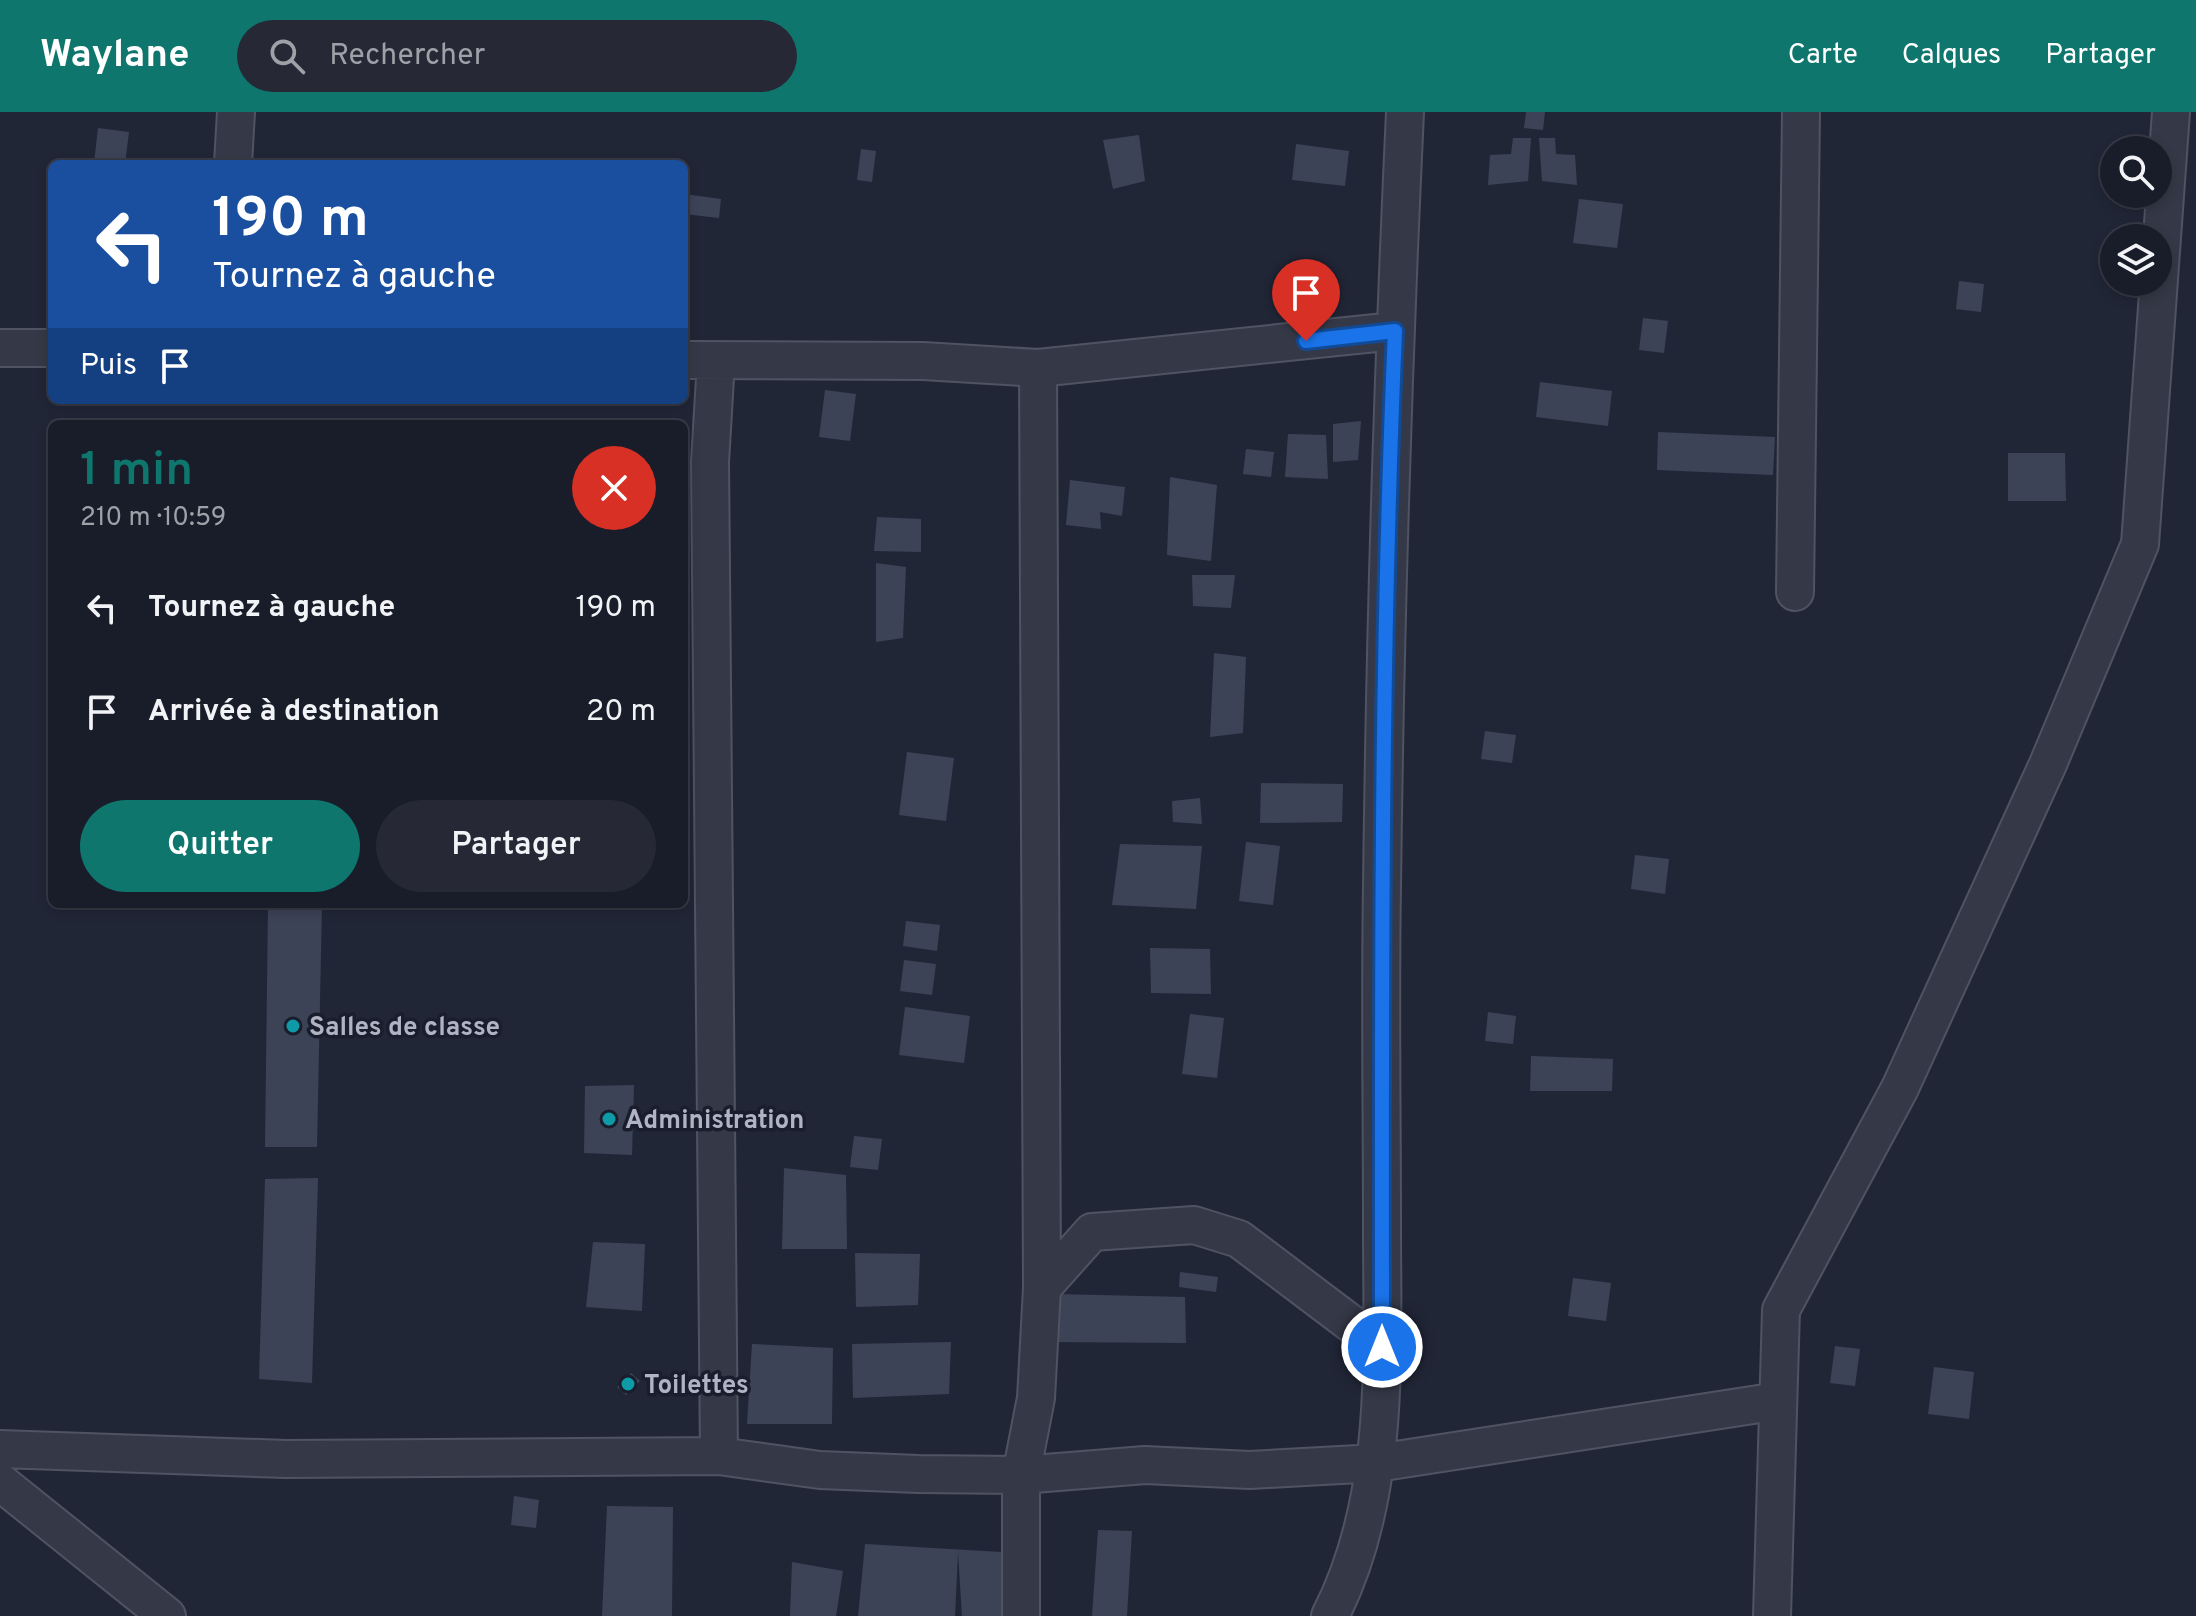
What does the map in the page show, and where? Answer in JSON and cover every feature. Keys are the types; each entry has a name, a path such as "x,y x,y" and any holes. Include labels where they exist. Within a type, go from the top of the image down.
{"street":[{"path":"233,160 236,112"},
{"path":"1330,1616 1353,1561 1377,1463 1382,1347 1382,889 1389,466 1405,112"},
{"path":"1795,592 1801,112"},
{"path":"1772,1616 1781,1310 1900,1088 2048,764 2140,544 2171,112"},
{"path":"719,1456 710,478 700,361 923,361 1038,368 1395,331"},
{"path":"0,348 48,348"},
{"path":"1021,1616 1021,1475 1036,1398 1042,1288 1038,368"},
{"path":"1042,1288 1092,1232 1194,1225 1239,1239 1382,1347"},
{"path":"0,1449 286,1459 719,1456 820,1470 1021,1475 1145,1465 1250,1470 1377,1463 1778,1401"},
{"path":"0,1482 167,1616"}],"building":[{"path":"1526,112 1545,112 1543,130 1524,128"},
{"path":"98,128 129,132 126,160 94,160"},
{"path":"1139,135 1145,181 1113,189 1103,140"},
{"path":"1513,138 1531,138 1528,181 1488,185 1490,155 1511,154"},
{"path":"1539,138 1555,138 1556,154 1575,155 1577,185 1542,181"},
{"path":"1296,144 1349,151 1345,186 1292,180"},
{"path":"861,149 876,151 872,182 857,180"},
{"path":"688,195 721,199 719,218 688,214"},
{"path":"1579,199 1623,204 1617,248 1573,243"},
{"path":"1959,281 1984,284 1981,312 1956,309"},
{"path":"1643,318 1668,321 1664,353 1639,350"},
{"path":"1540,382 1612,391 1608,426 1536,417"},
{"path":"825,390 856,394 850,441 819,437"},
{"path":"1361,421 1358,460 1333,462 1333,424"},
{"path":"1658,432 1775,437 1773,475 1657,470"},
{"path":"1288,434 1326,435 1328,479 1285,477"},
{"path":"1246,449 1274,452 1271,477 1243,474"},
{"path":"2008,453 2065,453 2066,501 2008,501"},
{"path":"1170,477 1217,485 1211,561 1167,555"},
{"path":"1070,480 1125,487 1122,516 1100,512 1101,529 1066,525"},
{"path":"877,517 921,519 921,552 874,551"},
{"path":"876,563 906,567 903,638 876,642"},
{"path":"1192,575 1235,575 1231,608 1193,606"},
{"path":"1214,653 1246,657 1243,733 1210,737"},
{"path":"1485,731 1516,735 1512,763 1481,759"},
{"path":"907,752 954,758 946,821 899,815"},
{"path":"1261,783 1343,784 1342,822 1260,823"},
{"path":"1200,798 1202,824 1173,822 1172,801"},
{"path":"1246,842 1280,846 1273,905 1239,901"},
{"path":"1120,844 1202,846 1196,909 1112,905"},
{"path":"1635,855 1669,859 1665,894 1631,889"},
{"name":"Salles de classe","path":"268,908 322,908 317,1147 265,1147"},
{"path":"906,921 940,925 937,951 903,946"},
{"path":"1150,948 1210,949 1211,994 1151,993"},
{"path":"904,960 936,964 932,995 900,991"},
{"path":"905,1007 970,1016 964,1063 899,1055"},
{"path":"1488,1012 1516,1016 1513,1044 1485,1041"},
{"path":"1190,1014 1224,1018 1217,1078 1182,1074"},
{"path":"1531,1056 1613,1059 1612,1091 1530,1091"},
{"name":"Administration","path":"634,1085 632,1155 584,1153 585,1086"},
{"path":"854,1136 882,1139 878,1170 850,1167"},
{"path":"784,1168 846,1175 847,1249 782,1249"},
{"path":"318,1178 312,1383 259,1379 265,1179"},
{"path":"593,1242 645,1244 642,1311 586,1307"},
{"path":"855,1253 920,1254 918,1305 856,1307"},
{"path":"1180,1272 1218,1277 1216,1292 1179,1287"},
{"path":"1573,1278 1611,1283 1606,1321 1568,1316"},
{"path":"1054,1294 1185,1297 1186,1343 1051,1342"},
{"path":"951,1342 949,1394 853,1398 852,1344"},
{"path":"752,1344 833,1348 832,1424 747,1424"},
{"path":"1835,1346 1860,1349 1855,1386 1830,1383"},
{"path":"1934,1367 1974,1372 1969,1419 1928,1414"},
{"name":"Toilettes","path":"631,1373 640,1381 626,1395 617,1387"},
{"path":"514,1496 539,1500 536,1528 511,1525"},
{"path":"607,1506 673,1507 672,1616 602,1616"},
{"path":"1098,1530 1132,1531 1127,1616 1092,1616"},
{"path":"865,1544 1037,1554 1040,1616 962,1616 958,1552 955,1616 858,1616"},
{"path":"792,1562 843,1571 836,1616 790,1616"}],"place":[{"name":"Salles de classe","path":"293,1026"},
{"name":"Administration","path":"609,1119"},
{"name":"Toilettes","path":"628,1384"}],"route":[{"path":"1306,341 1395,331 1389,466 1382,889 1382,1347"}]}
